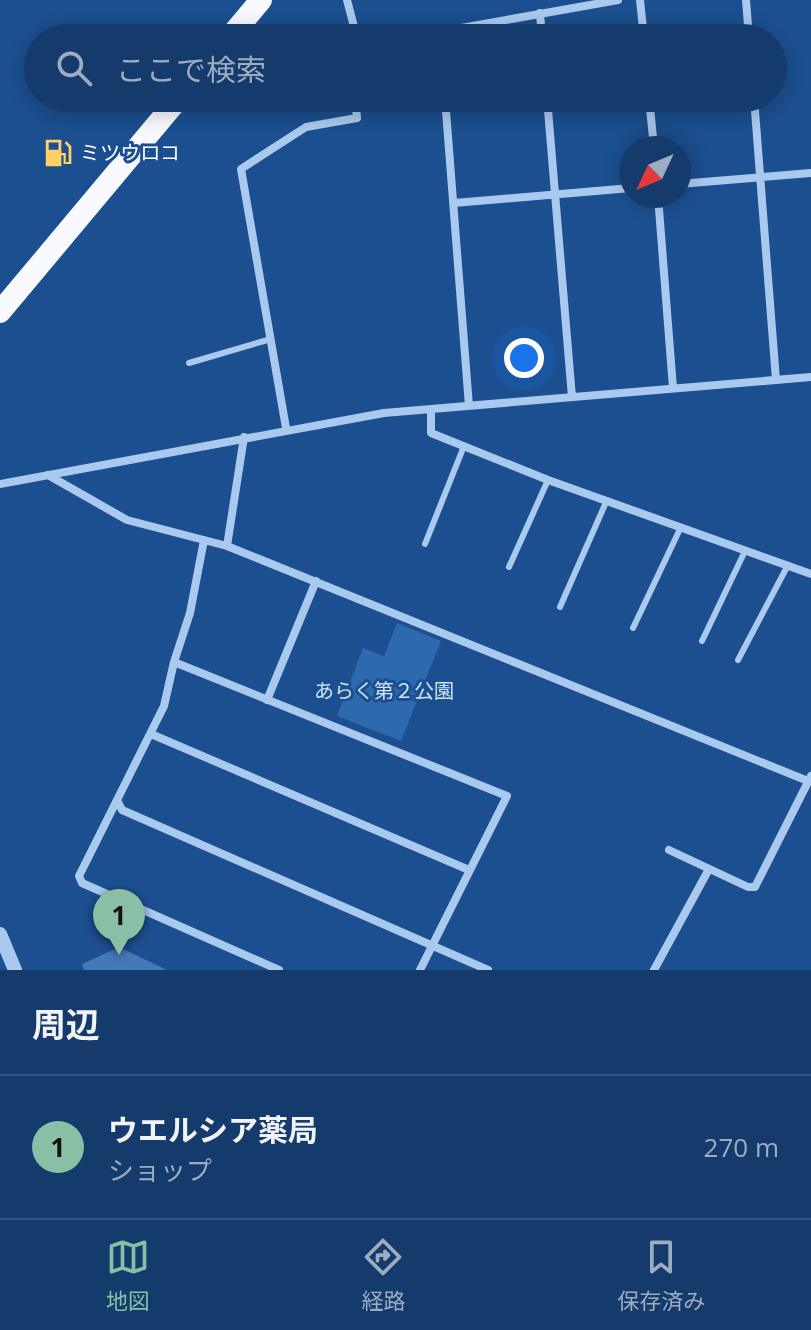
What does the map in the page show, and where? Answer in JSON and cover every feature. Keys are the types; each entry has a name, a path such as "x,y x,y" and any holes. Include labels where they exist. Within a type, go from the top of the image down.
{"highway":[{"path":"241,24 261,0"},
{"path":"0,312 167,112"}],"street":[{"path":"347,0 353,24"},
{"path":"490,24 618,0"},
{"path":"640,0 643,24"},
{"path":"746,0 748,24"},
{"path":"540,13 541,24"},
{"path":"286,428 241,169 306,127 357,118 356,112"},
{"path":"446,112 469,406"},
{"path":"548,112 572,397"},
{"path":"650,112 653,136"},
{"path":"755,112 776,380"},
{"path":"691,183 811,173"},
{"path":"454,203 619,189"},
{"path":"659,208 673,388"},
{"path":"0,484 286,428 431,409 811,377"},
{"path":"431,409 431,433 680,529 810,570"},
{"path":"227,546 244,437"},
{"path":"48,475 127,520 227,546 809,779 755,887 669,850"},
{"path":"204,540 190,613 164,706 79,876 82,883 279,970"},
{"path":"267,700 316,581"},
{"path":"174,662 507,796 420,970"},
{"path":"151,734 469,870"},
{"path":"117,800 122,810 136,818 488,970"},
{"path":"654,970 709,869"},
{"path":"0,934 15,970"}],"lane":[{"path":"189,363 271,339"},
{"path":"425,544 464,446"},
{"path":"509,567 548,480"},
{"path":"560,607 607,500"},
{"path":"633,628 680,529"},
{"path":"702,641 745,551"},
{"path":"738,660 788,565"}],"green space":[{"name":"あらく第２公園","path":"397,623 441,641 401,741 337,716 363,648 384,656"}],"building":[{"path":"119,947 167,970 84,970 82,964"}],"place":[{"name":"ミツウロコ","path":"58,153"},
{"name":"ウエルシア薬局","path":"119,955"}]}
